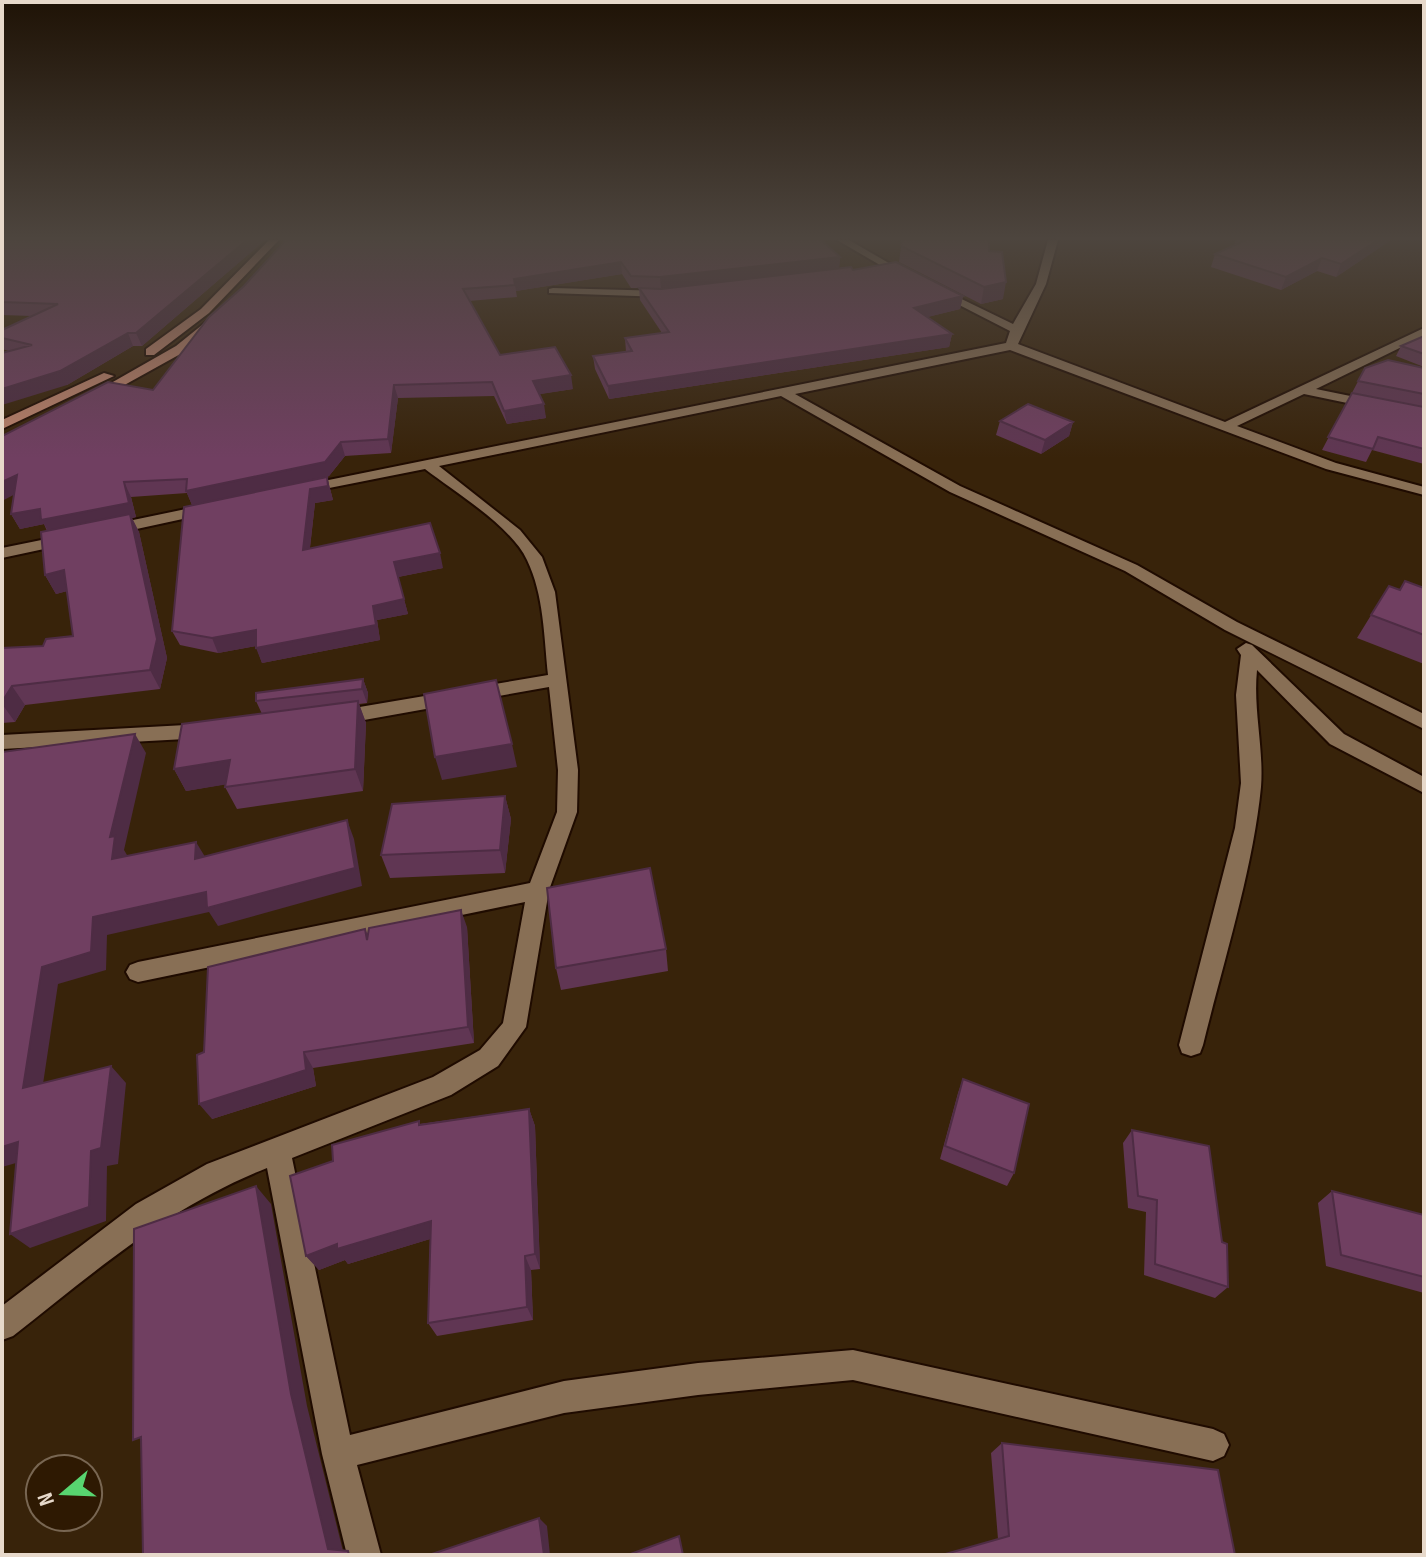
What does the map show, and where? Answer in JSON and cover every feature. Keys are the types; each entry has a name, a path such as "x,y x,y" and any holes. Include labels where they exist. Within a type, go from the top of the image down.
{"main road":[{"path":"2,425 102,380 161,346 203,313"},
{"path":"2,439 119,385 180,349 224,313"}],"street":[{"path":"981,313 1016,330"},
{"path":"1011,346 1025,313"},
{"path":"1225,427 1424,332"},
{"path":"286,493 1011,346 1331,466 1424,491"},
{"path":"1368,359 1382,363"},
{"path":"1304,390 1424,415"},
{"path":"783,392 955,489 1131,568 1231,626 1424,722"},
{"path":"2,1325 146,1214 217,1174 278,1153 442,1086 489,1058 514,1027 538,890 567,812 568,770 547,592 534,557 515,533 427,463"},
{"path":"99,532 224,506"},
{"path":"2,553 83,536"},
{"path":"1231,626 1250,655 1337,739 1424,786"},
{"path":"1191,1045 1245,828 1251,783 1245,695 1250,655"},
{"path":"319,721 556,680"},
{"path":"2,742 228,729"},
{"path":"138,972 538,890"},
{"path":"278,1153 338,1454 364,1555"},
{"path":"338,1454 564,1397 698,1379 853,1365 1213,1445"}],"building":[{"path":"39,313 160,313 136,333 128,333 60,371 2,389 2,353 32,345 2,338 2,330"},
{"path":"214,313 476,313 500,355 555,347 571,375 533,381 544,404 504,411 492,382 394,385 388,439 341,442 325,462 186,491 187,479 124,482 129,503 41,520 40,509 11,514 17,475 2,482 2,436 108,382 153,390"},
{"path":"656,313 921,313 952,334 608,386 593,356 632,351 625,338 669,332"},
{"path":"1424,336 1424,354 1401,346"},
{"path":"1388,360 1424,368 1424,394 1358,381 1365,368"},
{"path":"1352,393 1424,407 1424,449 1378,437 1373,449 1328,437"},
{"path":"1028,404 1073,422 1045,440 1000,421"},
{"path":"327,477 328,486 310,489 303,550 430,523 440,553 394,562 404,599 373,606 376,625 256,648 256,630 212,638 172,631 184,507"},
{"path":"130,514 157,639 150,670 12,686 2,702 2,648 43,646 46,639 73,636 64,570 45,575 41,532"},
{"path":"1405,581 1424,588 1424,635 1371,615 1389,586 1400,590"},
{"path":"363,679 362,689 256,701 256,693"},
{"path":"496,680 512,744 435,757 424,694"},
{"path":"358,701 355,769 225,787 230,760 174,769 182,724"},
{"path":"135,734 110,837 115,836 112,859 196,842 195,859 347,820 355,868 207,908 206,892 93,917 91,952 42,967 23,1088 111,1066 101,1148 91,1151 89,1207 10,1234 18,1142 2,1147 2,752"},
{"path":"505,796 500,850 381,855 392,804"},
{"path":"650,868 666,949 556,968 547,888"},
{"path":"461,910 468,1027 304,1052 306,1070 199,1104 197,1055 204,1052 208,967 365,929 367,940 369,928"},
{"path":"963,1079 1029,1104 1014,1173 945,1146"},
{"path":"529,1109 535,1254 525,1256 527,1307 428,1323 431,1221 337,1249 337,1244 306,1256 290,1176 333,1161 332,1145 419,1121 419,1125"},
{"path":"1132,1130 1209,1146 1222,1242 1227,1244 1228,1287 1155,1264 1157,1200 1138,1196"},
{"path":"256,1186 291,1394 328,1549 348,1551 349,1555 143,1555 141,1437 133,1440 134,1229"},
{"path":"1332,1191 1424,1215 1424,1277 1341,1255"},
{"path":"1002,1443 1218,1470 1235,1555 942,1555 1009,1536"},
{"path":"539,1518 544,1555 429,1555"},
{"path":"679,1536 683,1555 628,1555"}]}
